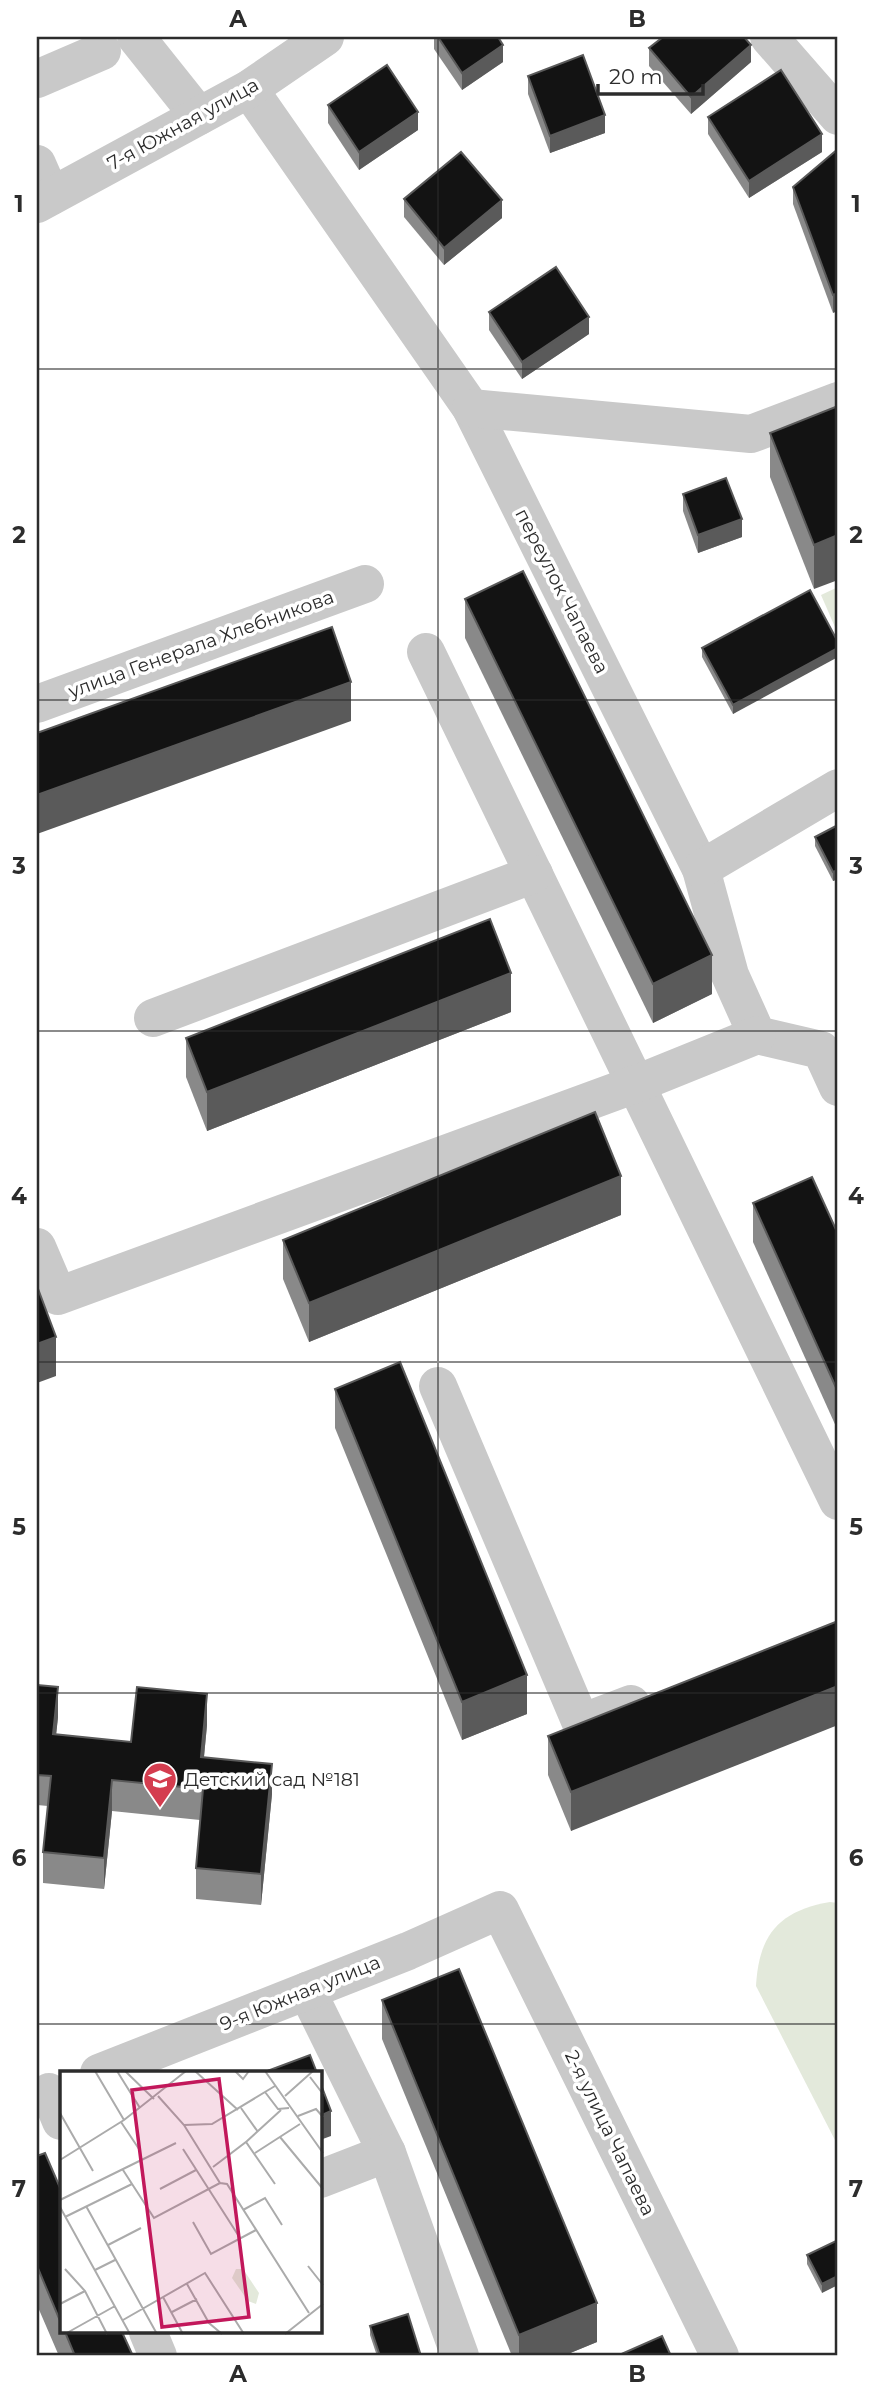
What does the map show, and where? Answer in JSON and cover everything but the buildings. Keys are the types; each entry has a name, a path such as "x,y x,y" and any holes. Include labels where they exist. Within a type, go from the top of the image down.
{"street":[{"name":"7-я Южная улица","path":"42,188 199,116 249,89 325,37"},
{"path":"769,37 838,116"},
{"path":"37,79 119,44 199,116"},
{"name":"переулок Чапаева","path":"249,89 471,408 701,869 730,975 757,1035"},
{"path":"471,408 751,434 838,401"},
{"name":"улица Генерала Хлебникова","path":"37,704 365,584"},
{"path":"426,652 838,1502"},
{"path":"701,869 838,788"},
{"path":"153,1018 534,874"},
{"path":"37,1247 58,1296 636,1084 757,1035 821,1050 838,1087"},
{"path":"438,1387 581,1723 658,1693"},
{"name":"9-я Южная улица","path":"104,2071 307,1991 500,1910"},
{"name":"2-я улица Чапаева","path":"500,1910 720,2356"},
{"path":"307,1991 387,2153 460,2356"},
{"path":"322,2178 387,2153"},
{"path":"149,2334 158,2356"}],"shaded area":[{"path":"838,587 838,634 821,595"},
{"path":"830,1902 838,1903 838,2146 756,1986 762,1952 775,1928 797,1912"}],"place":[{"name":"Детский сад №181","path":"160,1809"}]}
